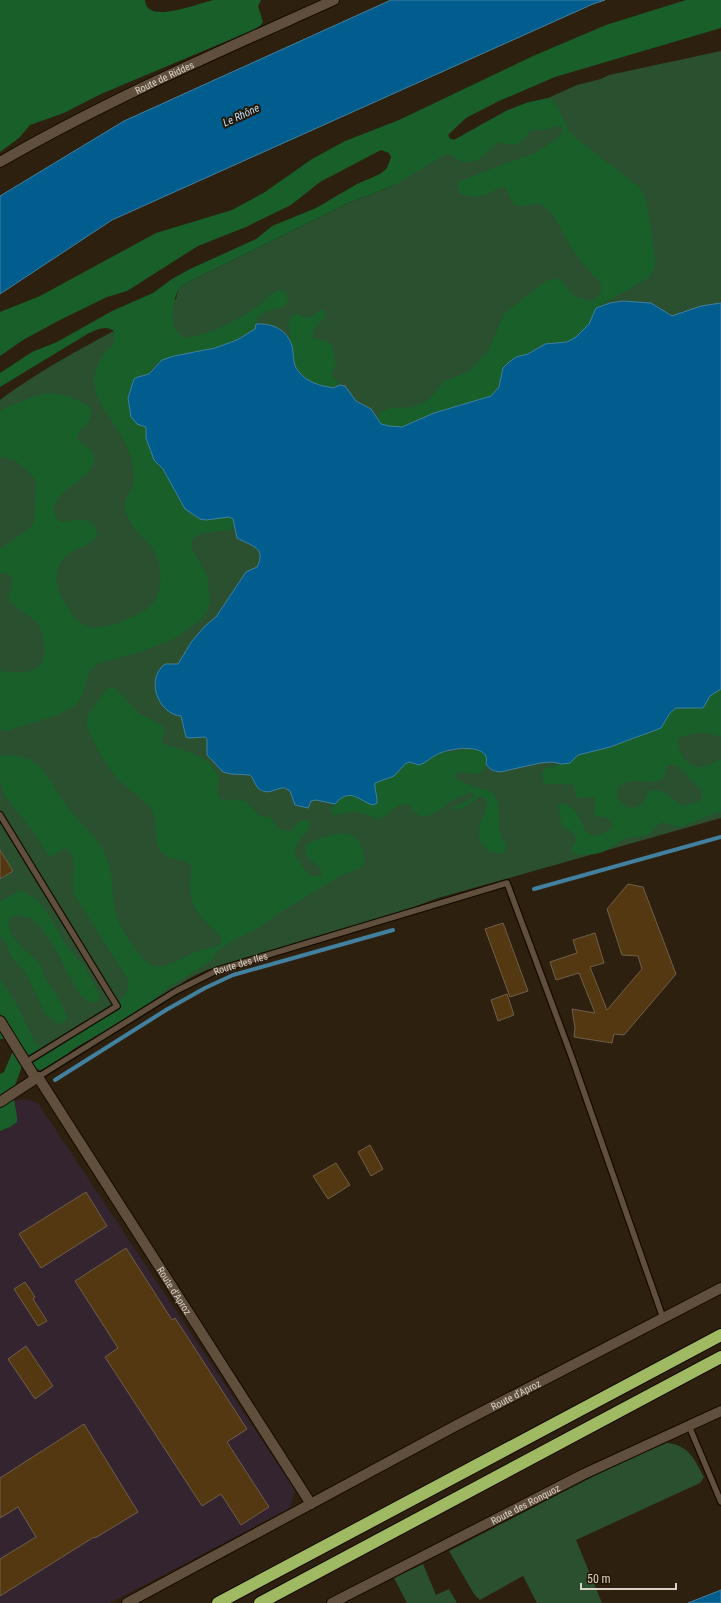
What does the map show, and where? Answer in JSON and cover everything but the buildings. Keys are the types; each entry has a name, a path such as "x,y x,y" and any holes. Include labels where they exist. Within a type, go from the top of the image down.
{"highway":[{"path":"218,1603 721,1335"},
{"path":"260,1603 721,1357"}],"street":[{"name":"Route de Riddes","path":"0,162 67,124 120,97 334,0"},
{"name":"Route d'Aproz","path":"0,1021 311,1504"},
{"name":"Route des Iles","path":"0,1102 37,1078"},
{"name":"Route d'Aproz","path":"127,1603 450,1429 721,1288"},
{"name":"Route des Ronquoz","path":"332,1603 584,1474 721,1411"}],"lane":[{"path":"0,815 117,1006 26,1062"},
{"name":"Route des Iles","path":"37,1078 176,991 218,970 507,883 571,1054 662,1318"},
{"path":"688,1426 699,1447 721,1502"}],"shaded area":[{"path":"26,1099 38,1103 295,1490 290,1508 110,1603 0,1603 0,1109 13,1100"}],"green space":[{"path":"0,0 145,0 148,8 154,11 164,12 187,8 214,0 261,0 258,6 263,22 260,26 253,30 101,94 64,113 30,125 19,138 0,152"},
{"path":"686,0 721,0 721,28 555,77 499,101 466,118 448,135 450,139 454,140 506,111 526,103 548,98 553,101 573,136 639,187 644,195 649,215 655,260 654,269 648,278 596,308 589,324 576,337 567,342 545,344 528,354 516,357 508,363 503,368 499,387 491,396 402,427 381,424 378,418 380,412 390,408 413,407 427,401 445,381 469,371 488,351 504,314 546,281 556,278 563,282 573,296 589,301 600,295 601,283 576,254 560,226 548,209 537,204 521,206 514,205 505,187 500,187 486,195 475,197 460,193 457,186 462,180 537,152 560,136 563,129 561,126 543,130 532,130 521,141 514,145 501,143 496,144 482,157 471,162 463,162 449,154 446,154 395,185 346,204 181,286 175,299 173,322 178,333 184,338 204,334 234,321 279,290 285,292 288,300 286,306 262,314 256,322 255,329 237,340 215,348 174,356 157,363 149,374 134,379 128,398 131,417 137,424 146,427 146,438 154,460 163,469 185,509 200,519 206,520 229,517 234,520 231,530 201,533 192,540 191,547 207,575 210,601 207,611 199,621 174,639 143,651 97,664 90,670 82,696 75,706 58,715 6,731 0,729 0,671 25,672 38,667 42,662 44,644 41,631 36,621 9,601 12,579 10,576 0,572 0,549 32,526 34,521 36,482 30,473 14,460 0,457 0,411 34,396 44,394 54,394 76,399 89,406 91,413 89,421 81,430 77,439 93,453 93,465 87,474 60,495 55,503 54,512 60,522 78,520 88,521 96,528 98,535 94,540 72,552 62,560 57,570 56,579 59,592 77,620 84,625 103,627 144,611 156,598 159,590 160,572 156,555 152,548 128,518 125,501 133,486 133,464 123,438 99,399 95,387 95,374 101,359 114,343 114,331 105,328 89,333 0,387 0,373 32,352 57,342 112,311 153,293 172,279 190,269 256,239 272,226 316,208 357,184 380,174 387,168 391,157 389,153 381,150 320,182 291,205 246,227 198,246 127,291 107,297 56,322 23,340 0,356 0,312 40,296 156,233 232,210 265,192 312,159 345,141 399,120 533,56 606,25"},
{"path":"721,51 721,818 438,898 400,912 206,970 188,979 124,1023 111,1027 98,1034 79,1045 54,1064 40,1070 11,1037 0,1039 0,400 21,385 64,359 108,334 176,299 178,290 181,286 346,204 395,185 448,135 450,139 454,140 506,111 526,103 548,98 577,85 601,79 609,75"},
{"path":"321,310 324,310 326,316 313,331 313,338 329,342 332,346 336,365 331,374 339,384 334,388 308,380 301,374 293,358 291,347 289,321 292,316 297,314 304,317 309,317"},
{"path":"114,687 140,714 163,726 165,733 161,741 162,744 194,754 202,758 214,768 217,775 218,793 220,799 245,801 260,816 270,817 276,826 287,831 291,831 298,823 304,820 309,822 310,828 298,842 295,847 295,852 299,861 310,876 321,876 322,872 306,854 306,845 325,836 345,834 353,836 359,842 363,851 364,864 358,869 340,876 258,928 227,944 216,953 211,961 172,985 156,997 151,1005 124,1023 116,1025 75,1048 51,1067 40,1070 22,1065 14,1090 17,1122 0,1131 0,1074 4,1072 15,1046 11,1037 0,1039 0,979 17,1005 36,1044 45,1049 55,1048 64,1044 72,1037 78,1027 84,1022 91,1019 108,1016 126,993 129,981 75,896 73,884 74,863 69,852 64,848 52,856 49,856 34,833 5,796 0,781 0,756 21,757 29,759 38,765 73,814 99,843 110,868 117,919 138,954 145,961 151,965 165,966 196,952 221,944 218,934 202,918 191,899 191,865 185,861 169,858 161,851 156,839 154,815 151,809 143,800 117,778 102,757 92,739 87,723 87,717 108,688"},
{"path":"721,689 721,737 700,733 684,736 678,739 678,743 683,758 695,767 705,766 721,759 721,811 683,826 676,827 663,822 658,824 650,834 624,839 603,852 595,854 573,853 572,848 575,844 576,837 562,826 558,806 561,803 571,807 575,811 588,834 598,835 604,833 612,828 613,824 610,819 594,815 595,800 593,797 577,798 573,784 547,784 543,781 542,773 545,768 569,763 578,755 610,747 661,728 670,713 676,708 703,708 710,696","holes":["667,766 678,766 702,791 703,796 700,801 682,806 662,791 653,790 648,792 641,804 631,808 623,805 617,798 617,788 622,784 634,781 657,781 663,779"]},
{"path":"470,749 485,753 488,758 485,766 479,774 461,772 456,774 455,778 472,786 491,791 494,795 497,800 501,836 506,845 504,853 495,853 487,849 479,838 480,827 487,803 485,798 479,797 464,808 457,810 453,809 453,807 474,796 474,793 471,792 454,800 434,813 424,816 419,815 410,806 405,805 397,806 379,819 355,811 333,815 331,809 344,797 358,797 369,803 378,798 374,788 375,783 394,776 405,764 409,762 419,765 439,753"},
{"path":"21,890 37,900 48,914 66,945 86,969 99,994 99,1002 88,1002 80,994 66,971 56,949 40,927 31,918 16,915 9,919 10,932 14,938 41,966 45,977 65,1013 67,1018 64,1023 58,1024 46,1015 25,972 12,958 7,945 0,936 0,901"},
{"path":"667,1443 681,1447 690,1454 704,1477 700,1483 576,1540 602,1603 537,1603 523,1576 480,1600 474,1594 449,1551 627,1459"},
{"path":"423,1564 436,1595 449,1589 457,1603 407,1603 394,1578"}],"water":[{"name":"Le Rhône","path":"391,0 605,0 593,4 112,220 0,294 0,196 124,121"},
{"path":"623,301 651,303 672,316 701,306 721,303 721,689 710,696 703,708 676,708 670,713 661,728 610,747 578,755 570,763 540,763 500,772 489,768 486,764 486,757 483,752 468,748 443,752 419,765 409,762 405,764 394,776 375,783 377,803 373,805 350,795 340,799 335,804 316,800 311,801 308,808 295,805 290,791 285,788 265,792 258,788 250,775 223,772 207,755 207,739 205,737 186,737 181,716 173,714 161,703 155,687 156,678 159,670 165,664 178,664 192,641 205,626 216,617 246,572 257,567 260,560 260,555 259,551 252,545 237,538 233,519 229,517 206,520 200,519 185,509 163,469 154,460 146,438 146,427 137,424 131,417 128,398 134,379 149,374 162,360 174,356 215,348 237,340 255,329 256,324 267,324 281,330 288,338 291,343 295,365 306,379 320,385 334,388 339,385 345,386 356,401 371,409 381,424 402,427 434,413 491,396 499,387 503,368 516,357 528,354 545,344 567,342 576,337 589,324 596,308 610,303"},
{"path":"721,1590 721,1603 688,1603"}],"waterway":[{"path":"534,889 721,837"},
{"path":"55,1080 166,1010 205,988 233,975 393,930"}]}
